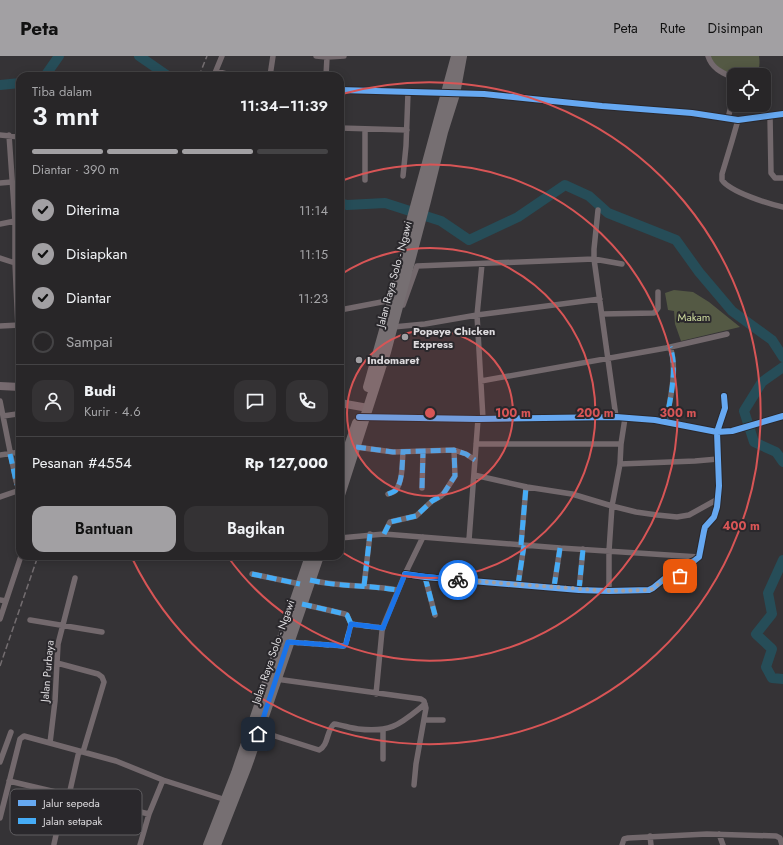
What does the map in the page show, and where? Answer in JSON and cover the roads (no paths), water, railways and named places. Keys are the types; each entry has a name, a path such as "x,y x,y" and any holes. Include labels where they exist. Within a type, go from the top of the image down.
{"highway":[{"name":"Jalan Raya Solo - Ngawi","path":"450,94 456,56"},
{"name":"Jalan Raya Solo - Ngawi","path":"344,461 364,412 395,327 415,226 450,94 462,56"},
{"name":"Jalan Raya Solo - Ngawi","path":"364,412 392,300 415,226"},
{"name":"Jalan Raya Solo - Ngawi","path":"344,474 349,447"},
{"name":"Jalan Raya Solo - Ngawi","path":"208,845 251,730 300,584 312,560"},
{"name":"Jalan Raya Solo - Ngawi","path":"216,845 259,731 310,580 313,560"}],"street":[{"path":"216,72 222,56"},
{"path":"271,72 273,56"},
{"path":"316,56 344,56"},
{"path":"708,56 718,71 727,75"},
{"path":"326,57 326,72"},
{"path":"344,90 484,94 602,106 656,109 738,120 783,114"},
{"path":"403,176 407,130 408,92"},
{"path":"728,118 730,112"},
{"path":"770,116 772,173 774,178 783,178"},
{"path":"738,120 722,174 722,180 726,184 760,201 783,206"},
{"path":"344,128 407,130"},
{"path":"364,129 365,180"},
{"path":"0,135 16,136"},
{"path":"9,135 12,182 16,201"},
{"path":"0,183 12,182"},
{"path":"598,210 594,259 616,417"},
{"path":"16,214 16,243"},
{"path":"0,224 15,221"},
{"path":"0,258 16,265"},
{"path":"600,299 395,327 416,267 594,259 622,264"},
{"path":"468,540 476,444 480,419 477,315 482,264"},
{"path":"602,314 654,313 658,308 658,292"},
{"path":"344,309 392,300"},
{"path":"0,326 16,325"},
{"path":"480,381 670,347 727,334"},
{"path":"666,422 673,378 673,357 670,347"},
{"path":"0,386 16,387"},
{"path":"405,574 518,585 609,591 651,589 664,579 680,576 683,566 699,557 704,531 716,513 718,499 717,432 725,408 724,396"},
{"path":"0,401 16,480"},
{"path":"344,404 364,412 480,419 646,418 717,432 728,432 783,416"},
{"path":"3,416 16,414"},
{"path":"609,591 609,551 612,506 620,464 625,418"},
{"path":"476,444 621,444"},
{"path":"349,447 403,452 454,450 461,452 475,460"},
{"path":"384,534 387,525 390,522 416,516 432,501 444,493 455,476 454,450"},
{"path":"388,494 394,492 398,484 403,452"},
{"path":"422,488 423,452"},
{"path":"0,455 16,453"},
{"path":"620,464 718,459"},
{"path":"474,475 526,487 572,494 636,512 677,517 689,515 718,499"},
{"path":"518,585 523,545 526,487"},
{"path":"0,497 16,491"},
{"path":"364,586 370,534"},
{"path":"344,537 370,534 384,534 583,550 699,557"},
{"path":"376,694 383,628 397,590 424,537"},
{"path":"554,587 560,548"},
{"path":"579,590 583,550"},
{"path":"0,619 3,601 19,560"},
{"path":"252,574 300,584"},
{"path":"425,577 435,615"},
{"name":"Jalan Purbaya","path":"50,743 55,702 58,644 75,578"},
{"path":"310,580 334,584 397,590"},
{"path":"288,642 344,646 346,644 351,624 347,615 302,604"},
{"path":"30,620 102,632"},
{"path":"351,624 383,628"},
{"path":"57,663 98,674 102,677 104,682 69,789"},
{"path":"276,679 421,699 425,704 424,720 416,764 414,785"},
{"path":"259,731 319,750 324,746 334,724 358,729 383,729 399,725 425,704"},
{"path":"424,720 443,720"},
{"path":"383,729 383,759"},
{"path":"0,762 11,732"},
{"path":"0,818 20,738 25,736 116,761 163,780 226,800"},
{"path":"140,845 149,814 163,780"},
{"path":"9,781 42,789"},
{"path":"142,812 149,814"},
{"path":"719,834 723,845"},
{"path":"622,845 624,839 650,836 719,834 776,836 780,838 782,845"},
{"path":"650,836 650,845"}],"waterway":[{"path":"48,72 59,56"},
{"path":"139,56 162,72"},
{"path":"0,85 16,83"},
{"path":"344,204 385,203 441,221 469,240 518,217 565,185 589,196 608,213 676,240 699,272 732,311 772,340 783,357"},
{"path":"783,367 762,382 744,411 754,442 776,452 783,462"},
{"path":"783,560 768,593 772,614 756,634 772,649 766,667 772,678 783,679"}],"railway":[{"path":"201,72 207,56"},
{"path":"0,666 37,560"}],"place":[{"name":"Popeye Chicken Express","path":"405,337"},
{"name":"Indomaret","path":"359,360"}],"park label":[{"name":"Makam","path":"694,317"}]}
